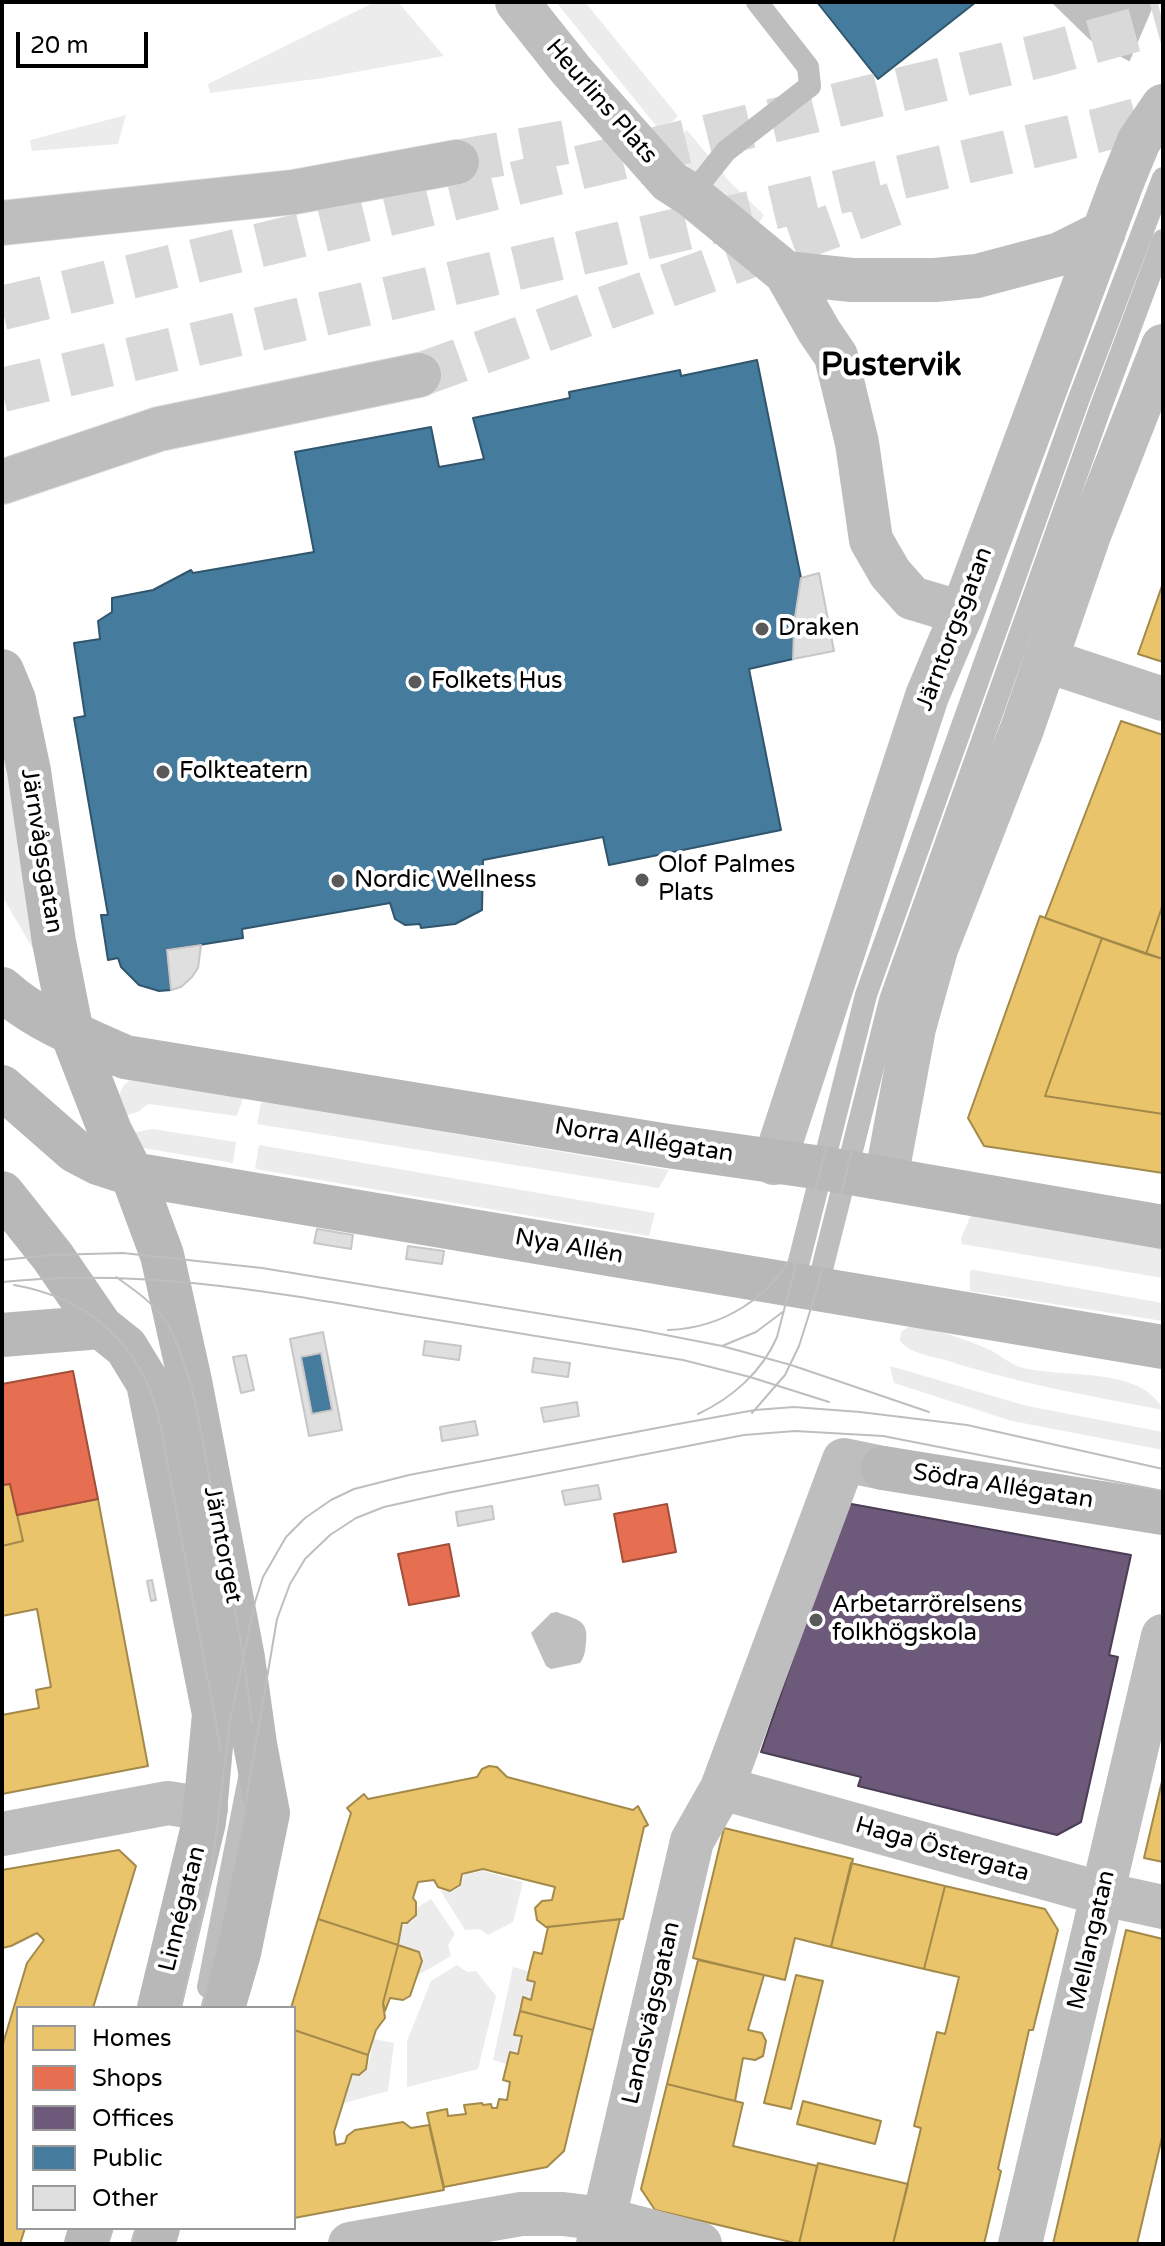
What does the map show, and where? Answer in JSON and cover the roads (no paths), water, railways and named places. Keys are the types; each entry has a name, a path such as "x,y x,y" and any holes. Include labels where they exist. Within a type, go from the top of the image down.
{"main road":[{"name":"Heurlins Plats","path":"517,2 571,70 669,181 691,195 786,273"},
{"name":"Järntorgsgatan","path":"774,1163 927,696 980,619 1104,232 1139,141 1163,106"},
{"path":"2,223 294,192 457,162"},
{"path":"786,273 852,280 935,280 977,276 1060,254 1104,232"},
{"path":"786,273 836,356 857,443 871,540 890,573 912,598 980,619"},
{"path":"851,1173 914,1028 936,949 1022,729 1039,645 1089,535 1163,346"},
{"path":"2,482 159,429 419,375"},
{"path":"1039,645 1163,699"},
{"path":"722,1788 863,1464"},
{"name":"Mellangatan","path":"1020,2244 1163,1636"},
{"name":"Haga Östergata","path":"722,1788 1103,1894 1163,1907"},
{"name":"Landsvägsgatan","path":"601,2232 692,1841 722,1788"},
{"path":"2,1834 168,1803 206,1809"},
{"path":"350,2244 521,2214 563,2214 601,2232 700,2244"}],"street":[{"name":"Järnvågsgatan","path":"2,671 14,700 29,771 54,942 72,1033 110,1131 132,1174 168,1279"},
{"path":"2,989 16,1001 72,1033"},
{"name":"Norra Allégatan","path":"72,1033 125,1057 851,1173 1163,1227"},
{"name":"Nya Allén","path":"2,1087 75,1151 98,1163 132,1174 1163,1347"},
{"path":"2,1193 53,1257 101,1327 2,1335"},
{"name":"Järntorget","path":"168,1279 241,1643 268,1813 239,1953 224,2006"},
{"name":"Järntorget","path":"101,1327 126,1347 148,1383 214,1714 206,1809"},
{"name":"Södra Allégatan","path":"863,1464 1163,1513"},
{"name":"Linnégatan","path":"159,2006 206,1809"}],"lane":[{"path":"691,195 726,151 810,86 808,67 757,2"},
{"path":"805,1287 851,1173 866,995 980,619 1078,401 1163,178"},
{"path":"980,619 1039,645 1163,240"},
{"path":"181,2006 210,1883 224,1765 214,1714"},
{"path":"202,2006 229,1891 255,1744"}],"tunnel":[{"path":"2,308 1051,53 1163,22"},
{"path":"2,390 1163,113"},
{"path":"457,162 572,141"},
{"path":"419,375 894,204"}],"tram line":[{"path":"698,1414 745,1383 763,1362 777,1337 866,995 1078,401 1163,178"},
{"path":"752,1413 785,1375 799,1346 817,1289 890,1000 1163,240"},
{"path":"668,1330 708,1323 743,1307 773,1282 796,1248"},
{"path":"2,1260 123,1253 262,1268 722,1346 791,1365 929,1412"},
{"path":"116,1277 146,1299 164,1319 186,1370 198,1415 236,1614 252,1724"},
{"path":"2,1282 102,1278 248,1289 683,1360 829,1402"},
{"path":"14,1285 66,1301 108,1328 125,1346 150,1391 159,1418 221,1750"},
{"path":"722,1346 756,1332 784,1311"},
{"path":"181,2006 210,1883 230,1721 255,1602 263,1577 286,1537 305,1518 331,1500 354,1489 409,1475 755,1410 794,1407 967,1425 1163,1469"},
{"path":"202,2006 243,1819 277,1619 290,1584 305,1559 330,1535 356,1518 384,1507 447,1493 744,1435 795,1431 883,1436 1163,1491"},
{"path":"108,2244 112,2230"},
{"path":"131,2244 135,2230"}],"place":[{"name":"Draken","path":"762,629"},
{"name":"Folkets Hus","path":"415,682"},
{"name":"Folkteatern","path":"163,772"},
{"name":"Olof Palmes Plats","path":"642,880"},
{"name":"Nordic Wellness","path":"338,881"},
{"name":"Arbetarrörelsens folkhögskola","path":"816,1620"}],"district":[{"name":"Pustervik","path":"891,367"}]}
